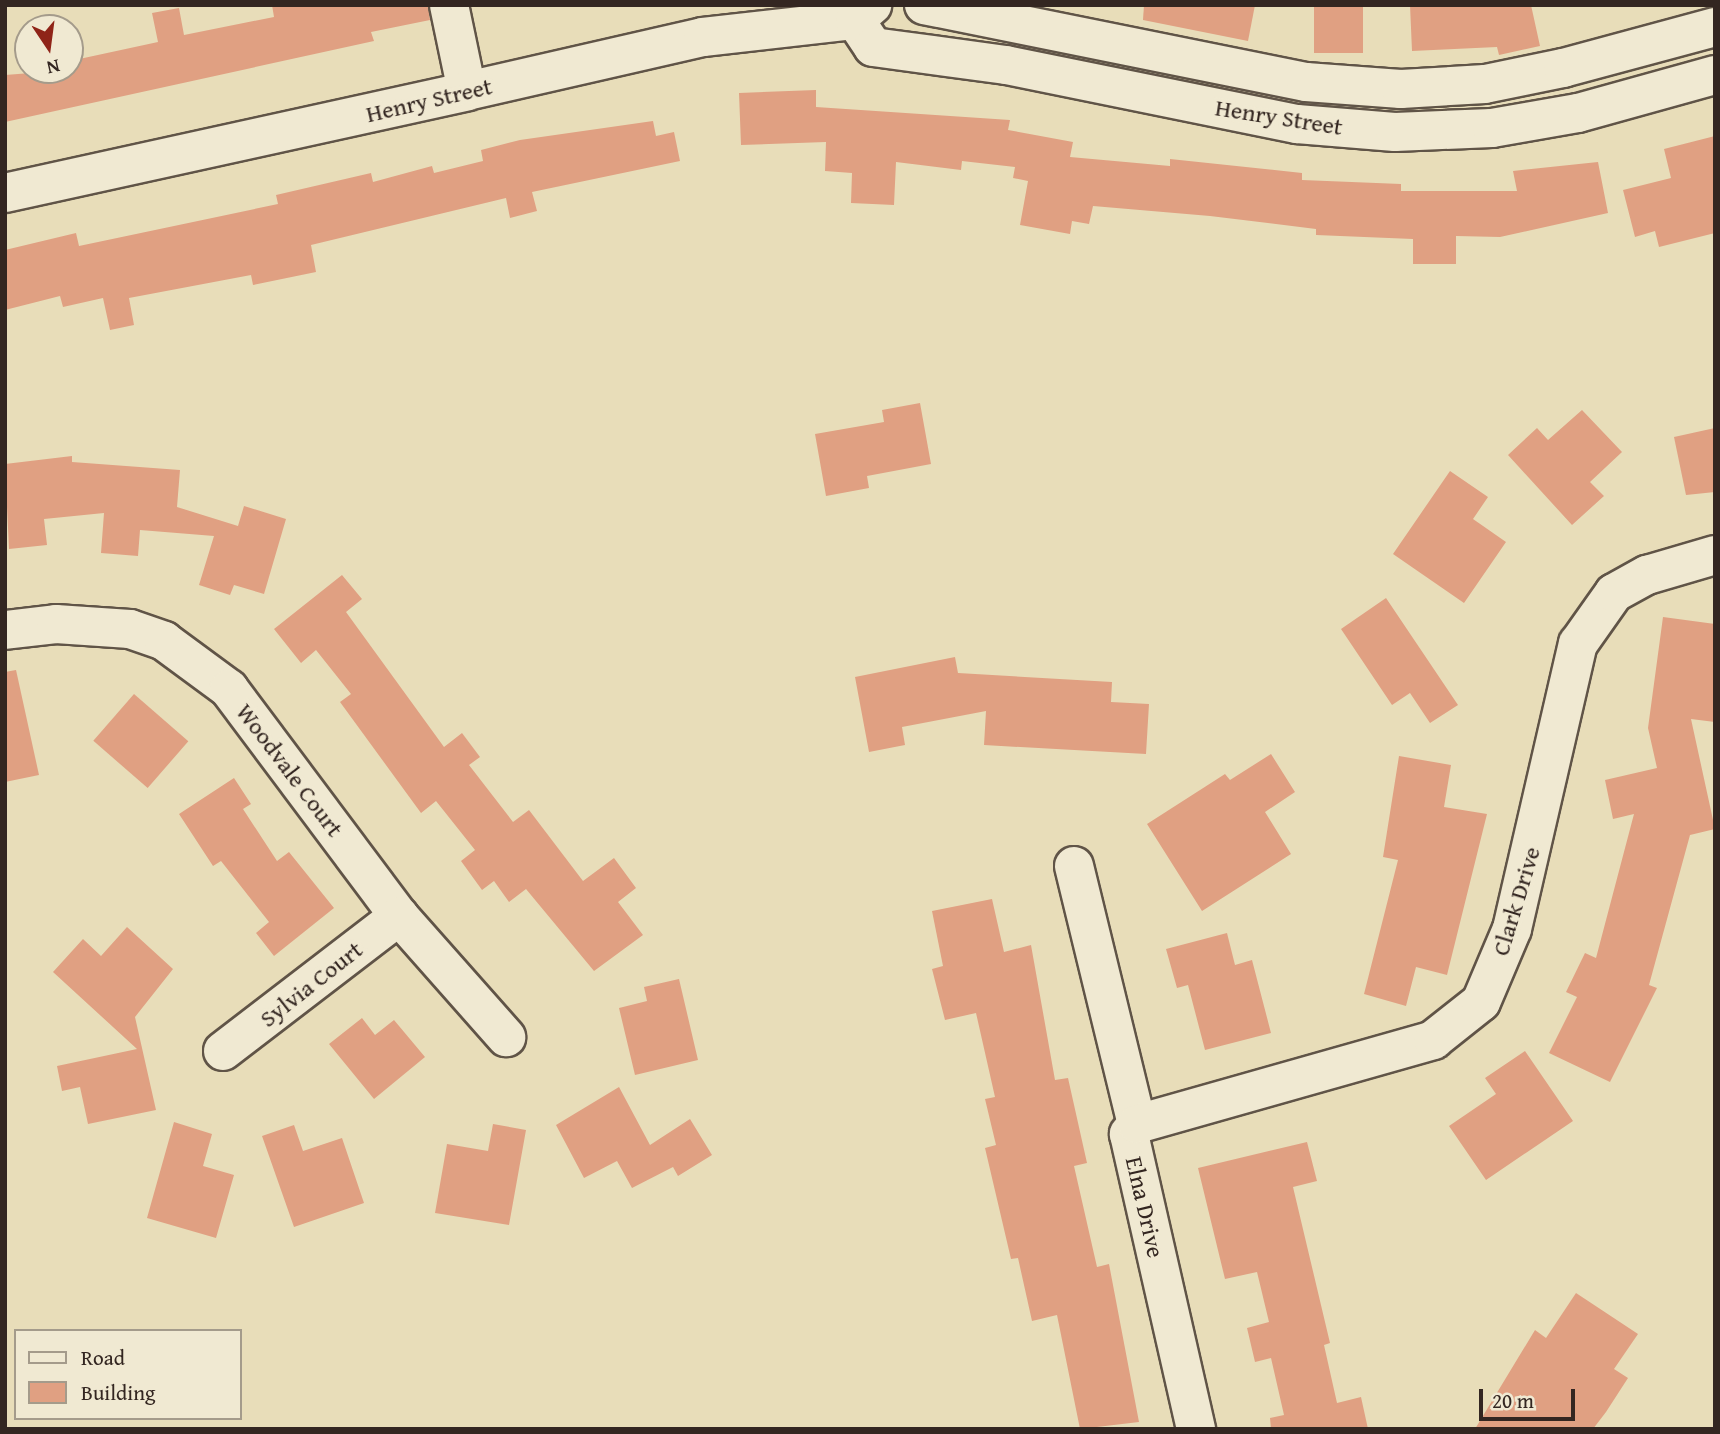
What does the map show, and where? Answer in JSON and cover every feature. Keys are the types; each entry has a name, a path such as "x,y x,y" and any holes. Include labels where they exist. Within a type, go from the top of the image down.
{"street":[{"path":"449,5 467,91"},
{"name":"Henry Street","path":"924,5 1009,17 1306,82 1401,89 1550,71 1715,27"},
{"name":"Henry Street","path":"5,193 703,37 863,10 873,47 1006,65 1297,124 1395,132 1492,128 1566,115 1715,75"},
{"name":"Clark Drive","path":"1137,1124 1433,1040 1481,1002 1512,929 1578,644 1614,593 1647,575 1715,555"},
{"name":"Woodvale Court","path":"5,630 68,625 131,629 164,641 229,689 399,916 506,1037"},
{"name":"Elna Drive","path":"1074,866 1137,1124 1129,1134 1196,1429"},
{"name":"Sylvia Court","path":"223,1051 399,916"}],"building":[{"path":"272,5 428,5 430,20 371,32 374,41 5,122 5,75 14,74 14,84 84,84 84,58 158,42 152,13 179,8 184,35 274,17"},
{"path":"1144,5 1255,5 1248,41 1143,20"},
{"path":"1314,5 1363,5 1363,53 1314,53"},
{"path":"1410,5 1531,5 1540,46 1499,55 1497,47 1412,51"},
{"path":"816,90 816,107 1010,120 1008,130 1073,142 1070,157 1170,166 1170,159 1302,173 1302,180 1401,184 1401,191 1517,191 1513,171 1598,162 1608,213 1500,237 1456,236 1456,264 1413,264 1413,239 1316,235 1316,229 1210,216 1093,206 1089,224 1072,221 1070,234 1020,225 1028,181 1013,178 1015,167 962,161 961,170 896,162 894,205 851,203 852,173 825,171 826,142 741,145 739,93"},
{"path":"653,121 656,136 674,132 680,161 532,192 537,211 510,218 506,198 311,245 316,272 253,285 251,275 129,298 134,325 110,330 103,298 63,307 60,296 5,310 5,250 76,233 79,246 278,204 276,195 371,173 373,182 432,166 434,173 483,161 481,150 520,140"},
{"path":"1715,136 1715,233 1659,247 1655,231 1635,237 1623,190 1671,178 1664,149"},
{"path":"920,403 931,464 867,476 869,488 826,496 815,434 884,422 882,410"},
{"path":"1582,410 1622,452 1590,482 1604,496 1572,525 1508,455 1537,428 1548,440"},
{"path":"1715,428 1715,492 1686,495 1674,437"},
{"path":"72,456 72,462 180,470 177,507 238,526 244,506 286,519 264,594 234,585 230,595 199,585 214,536 140,530 138,556 101,553 104,513 44,519 47,545 9,549 5,464"},
{"path":"1450,471 1488,497 1473,519 1506,542 1464,603 1393,554"},
{"path":"342,575 362,599 346,612 444,747 462,733 480,757 469,765 513,822 529,810 583,881 614,858 636,888 618,902 643,935 594,971 526,889 509,902 494,881 482,890 461,861 475,850 436,801 421,813 340,702 351,694 316,650 301,663 274,629"},
{"path":"1386,598 1458,705 1430,723 1410,693 1392,705 1341,629"},
{"path":"1663,617 1715,624 1715,722 1691,719 1715,829 1690,835 1649,985 1657,988 1610,1082 1549,1053 1577,997 1566,992 1585,953 1596,958 1634,814 1613,819 1605,780 1657,768 1648,728"},
{"path":"955,657 958,673 1112,682 1111,702 1149,704 1146,754 984,745 986,711 902,727 905,745 869,752 855,677"},
{"path":"16,670 39,775 5,782 5,672"},
{"path":"134,694 188,741 148,788 93,741"},
{"path":"1271,754 1295,792 1265,812 1291,854 1202,911 1147,824 1225,774 1230,780"},
{"path":"1399,756 1451,765 1444,807 1487,814 1447,975 1416,967 1406,1006 1364,994 1398,860 1383,857"},
{"path":"234,778 251,804 243,809 277,861 289,852 334,908 274,956 256,933 269,922 221,861 213,866 179,814"},
{"path":"992,899 1004,952 1031,945 1055,1080 1068,1078 1087,1163 1074,1166 1097,1267 1109,1264 1139,1422 1080,1429 1057,1315 1032,1321 1018,1258 1011,1259 985,1148 996,1145 985,1099 995,1097 976,1013 945,1020 932,969 943,966 932,911"},
{"path":"127,927 173,969 135,1017 156,1110 88,1124 80,1087 62,1091 57,1066 137,1049 53,972 83,939 101,956"},
{"path":"1227,933 1235,965 1252,960 1271,1033 1205,1050 1188,985 1177,988 1166,949"},
{"path":"679,979 698,1060 635,1075 619,1008 647,1001 644,987"},
{"path":"362,1018 375,1035 394,1020 425,1057 374,1099 329,1044"},
{"path":"1525,1051 1573,1121 1486,1180 1449,1126 1496,1094 1485,1078"},
{"path":"619,1087 650,1145 690,1119 712,1155 678,1176 673,1167 632,1188 617,1161 584,1178 556,1125"},
{"path":"174,1122 212,1134 203,1166 234,1175 216,1238 147,1218"},
{"path":"493,1124 526,1130 509,1225 435,1213 447,1144 488,1151"},
{"path":"294,1125 303,1151 342,1138 364,1203 294,1227 262,1136"},
{"path":"1307,1142 1317,1181 1293,1187 1330,1343 1324,1345 1337,1403 1361,1397 1368,1429 1271,1429 1270,1418 1284,1415 1271,1358 1255,1362 1247,1328 1269,1322 1257,1272 1225,1279 1198,1168"},
{"path":"1576,1293 1638,1334 1614,1369 1628,1378 1606,1412 1593,1429 1475,1429 1535,1330 1546,1338"}]}
